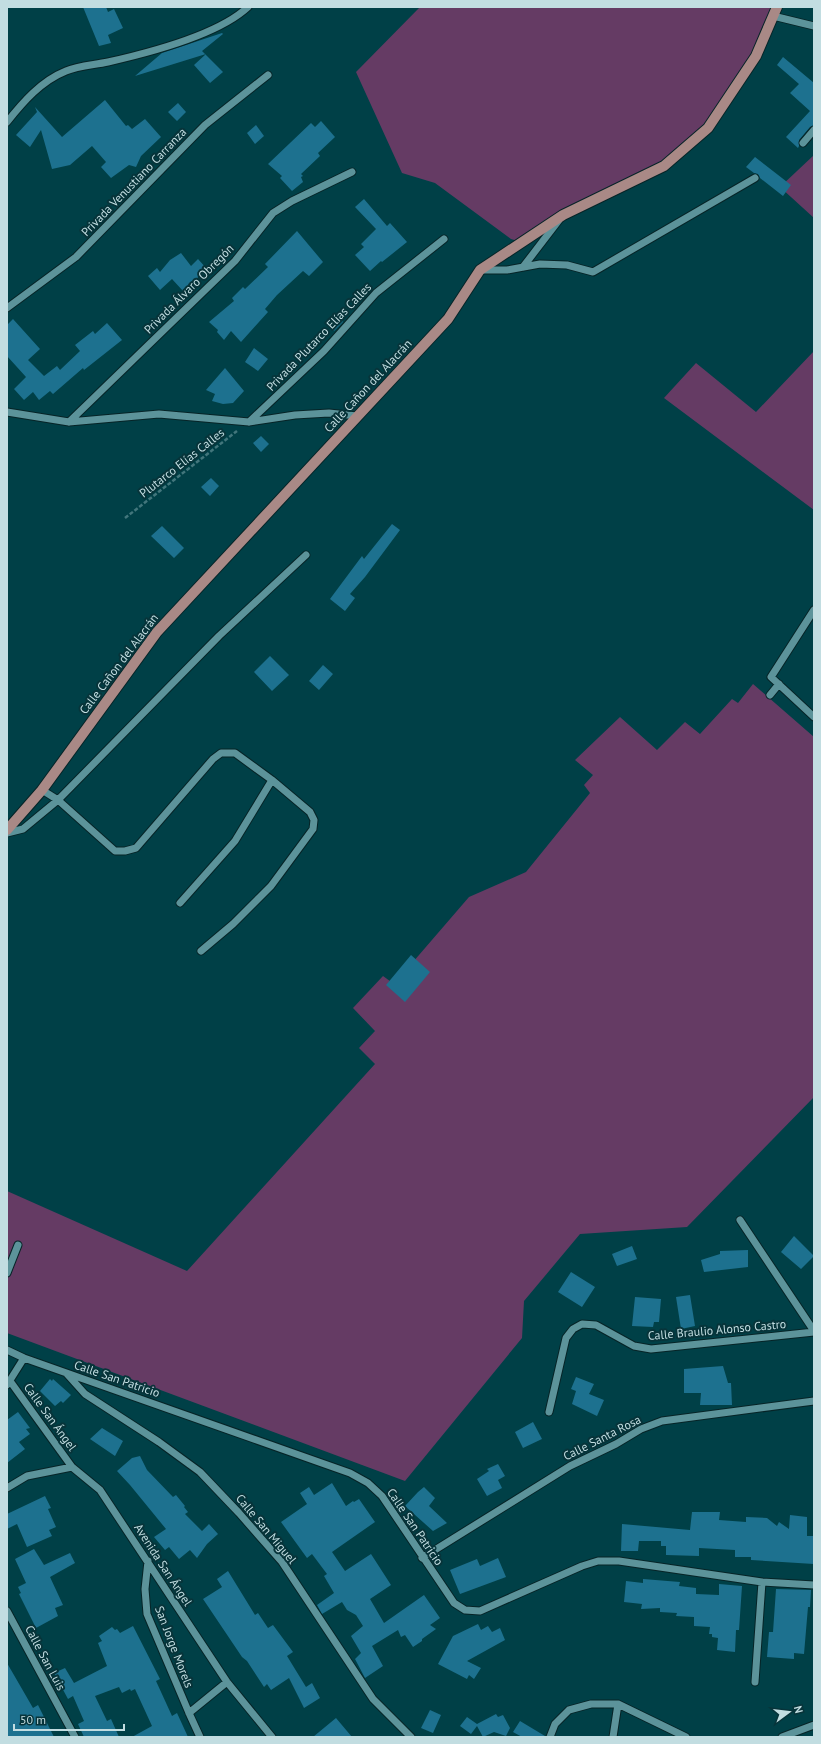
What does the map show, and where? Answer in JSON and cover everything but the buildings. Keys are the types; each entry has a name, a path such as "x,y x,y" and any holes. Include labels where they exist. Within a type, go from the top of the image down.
{"main road":[{"name":"Calle Cañon del Alacrán","path":"7,831 42,790 157,632 448,319 480,270 563,215 664,166 708,128 756,56 775,12"}],"street":[{"path":"7,122 25,99 44,84 66,71 156,50 216,28 242,13 248,7"},
{"path":"775,12 814,26"},
{"name":"Privada Venustiano Carranza","path":"10,306 76,257 205,125 268,75"},
{"path":"803,143 814,130"},
{"name":"Privada Álvaro Obregón","path":"69,422 235,261 273,213 292,201 352,172"},
{"path":"480,270 507,270 540,264 567,265 593,272 755,178"},
{"path":"523,267 563,215"},
{"name":"Privada Plutarco Elías Calles","path":"249,422 324,351 376,292 444,239"},
{"path":"7,412 69,422 159,414 249,422 295,414 329,413 357,416"},
{"path":"7,831 23,829 58,800 219,636 306,555"},
{"path":"814,610 772,677 814,717"},
{"path":"770,695 779,684"},
{"path":"42,790 58,800 115,851 125,851 136,848 213,759 221,753 235,753 272,780 310,812 314,820 313,829 271,886 233,924 201,951"},
{"path":"180,903 235,841 272,780"},
{"path":"740,1220 814,1332"},
{"path":"7,1273 18,1245"},
{"name":"Calle Braulio Alonso Castro","path":"549,1412 566,1338 572,1329 582,1324 596,1325 634,1346 651,1349 814,1332"},
{"name":"Calle San Patricio","path":"7,1350 24,1358 350,1473 368,1483 382,1496 422,1558 454,1603 465,1610 480,1610 582,1566 598,1561 619,1561 762,1582 814,1585"},
{"path":"9,1383 24,1358"},
{"name":"Calle San Miguel","path":"66,1373 85,1394 159,1442 200,1472 239,1513 282,1562 373,1699 411,1737"},
{"name":"Calle San Ángel","path":"9,1383 72,1467"},
{"name":"Calle Santa Rosa","path":"422,1558 570,1466 616,1444 641,1429 662,1421 814,1401"},
{"path":"7,1488 27,1476 72,1467"},
{"name":"Avenida San Ángel","path":"72,1467 100,1490 227,1682 272,1737"},
{"name":"San Jorge Morels","path":"148,1562 144,1589 147,1614 188,1713 200,1737"},
{"path":"755,1682 762,1582"},
{"name":"Calle San Luis","path":"7,1611 75,1737"},
{"path":"188,1713 227,1682"},
{"path":"550,1737 555,1724 569,1710 591,1704 618,1704 686,1737"},
{"path":"613,1737 618,1704"},
{"path":"782,1737 814,1725"}],"path":[{"name":"Plutarco Elías Calles","path":"125,518 249,422"}],"shaded area":[{"path":"420,7 777,7 756,56 708,128 664,166 521,242 511,239 435,183 402,173 356,72"},
{"path":"814,155 814,218 780,187"},
{"path":"814,351 814,510 664,398 696,363 756,412"},
{"path":"753,684 814,737 814,1097 687,1227 580,1234 524,1301 522,1338 405,1481 7,1333 7,1191 187,1271 375,1064 359,1048 375,1031 353,1008 383,976 394,984 469,897 526,872 590,793 584,785 593,775 575,760 620,717 657,750 685,722 700,734 732,699 738,703"}]}
